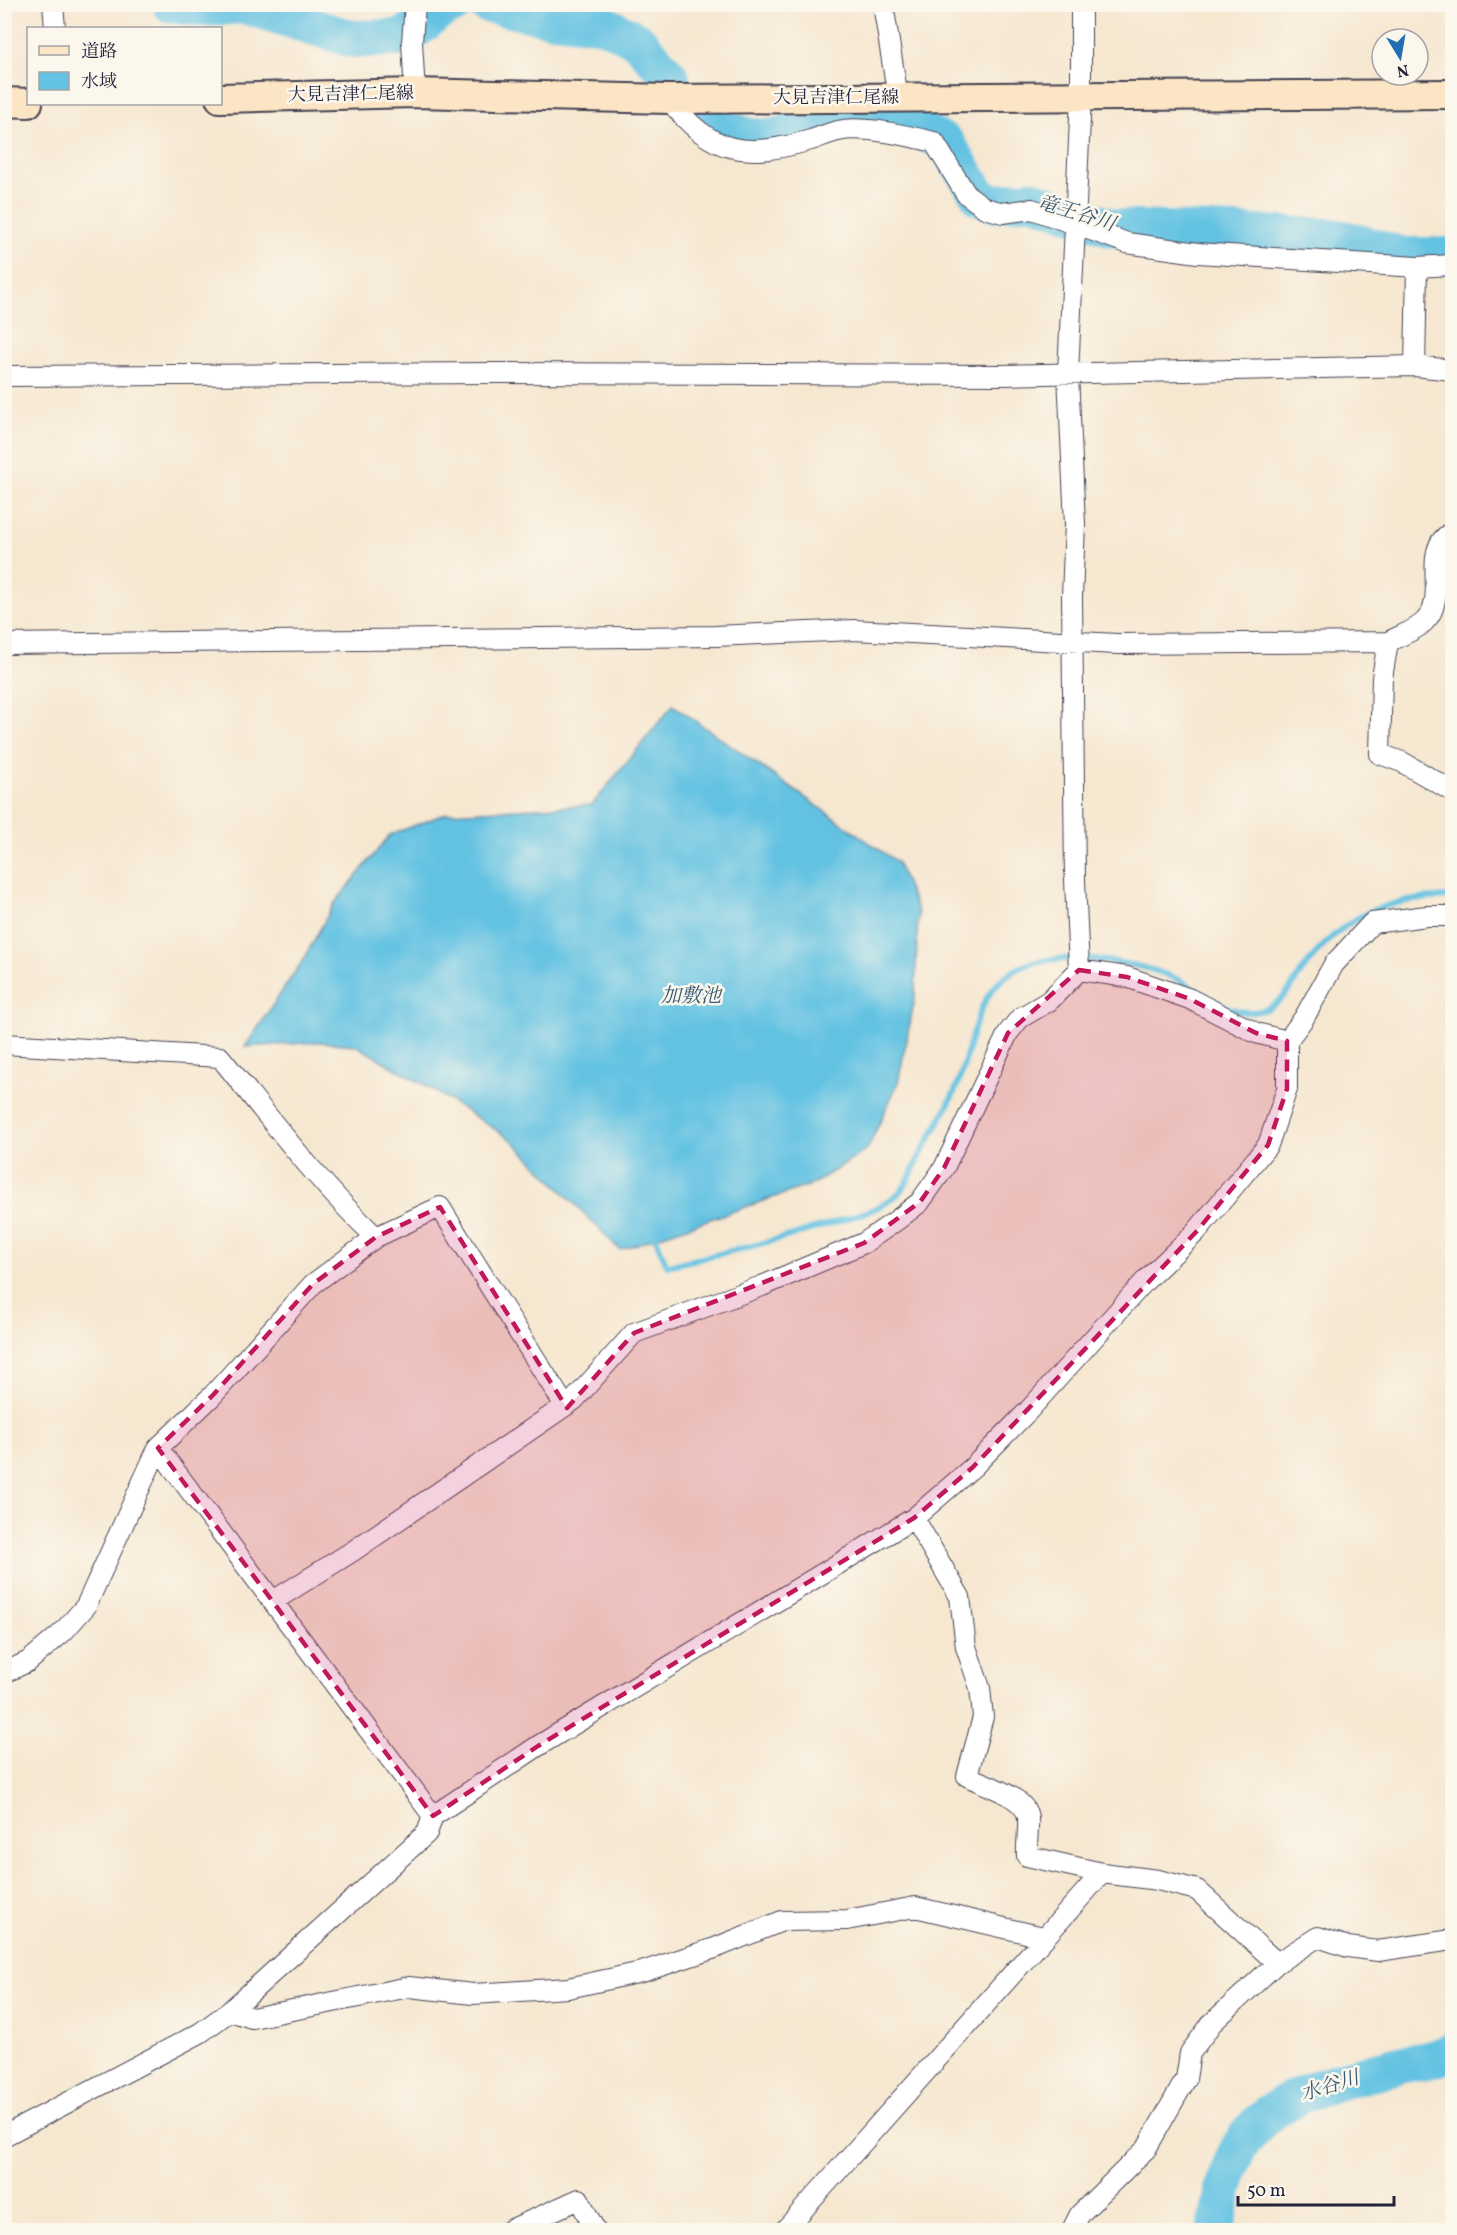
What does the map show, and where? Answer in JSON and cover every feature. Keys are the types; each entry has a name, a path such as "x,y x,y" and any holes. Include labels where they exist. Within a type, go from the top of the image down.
{"main road":[{"name":"大見吉津仁尾線","path":"222,98 415,93 669,99 1452,94"},
{"path":"4,102 27,103"}],"street":[{"path":"53,4 55,27"},
{"path":"884,4 898,98"},
{"path":"273,1601 353,1551 574,1400 634,1333 762,1286 864,1243 920,1202 944,1167 981,1083 1008,1033 1020,1018 1049,1001 1079,970 1075,880 1073,641 1075,524 1068,374 1081,98 1082,4"},
{"path":"415,10 412,42 415,93"},
{"path":"669,99 685,121 713,140 737,149 756,152 767,150 839,130 898,133 934,142 966,194 985,208 1003,213 1032,209 1074,217 1127,243 1198,253 1417,267 1452,265"},
{"path":"1415,366 1417,267"},
{"path":"4,376 1068,374 1415,366 1452,370"},
{"path":"4,644 715,636 854,630 1117,644 1388,642 1425,623 1436,607 1436,555 1442,538 1452,532"},
{"path":"1388,642 1382,678 1380,754 1402,762 1452,791"},
{"path":"4,2136 200,2033 230,2011 426,1833 433,1816 538,1746 914,1518 973,1467 1029,1410 1145,1281 1196,1232 1268,1145 1287,1089 1287,1041 1304,1017 1334,964 1372,923 1427,916 1452,916"},
{"path":"1079,970 1127,977 1190,999 1256,1033 1287,1041"},
{"path":"4,1044 220,1057 310,1166 376,1237"},
{"path":"4,1672 29,1661 63,1632 86,1606 158,1448 213,1395 313,1284 376,1237 440,1207 565,1406"},
{"path":"158,1448 433,1816"},
{"path":"914,1518 960,1598 966,1647 980,1688 983,1717 967,1776 1012,1798 1025,1808 1028,1818 1027,1856 1102,1873 1158,1880 1197,1890 1277,1963"},
{"path":"785,2230 1102,1873"},
{"path":"230,2011 252,2018 410,1988 473,1994 568,1988 642,1972 715,1948 782,1921 847,1920 915,1907 1043,1937"},
{"path":"1072,2230 1080,2214 1146,2149 1186,2079 1190,2053 1212,2023 1277,1963 1318,1937 1348,1947 1378,1951 1452,1940"},
{"path":"510,2230 579,2199 595,2230"}],"highlighted area":[{"path":"1079,970 1127,977 1190,999 1256,1033 1287,1041 1287,1089 1268,1145 1196,1232 973,1467 914,1518 538,1746 433,1816 158,1448 213,1395 313,1284 376,1237 440,1207 567,1408 634,1333 864,1243 920,1202 944,1168 1008,1033"}],"water":[{"name":"加敷池","path":"673,705 897,862 918,912 915,997 898,1083 867,1150 813,1184 620,1250 512,1140 430,1088 355,1045 319,1042 245,1047 303,960 334,904 390,835 447,813 592,805"}],"waterway":[{"name":"竜王谷川","path":"171,4 203,8 244,5 352,39 401,38 424,24 436,13 455,4"},
{"name":"竜王谷川","path":"486,4 552,18 604,24 638,41 671,78"},
{"name":"竜王谷川","path":"702,121 749,137 773,138 840,119 883,123 922,131 946,143 980,197 994,203 1031,199 1113,228 1329,237 1404,256 1452,256"},
{"path":"653,1231 667,1266 815,1229 869,1211 892,1199 908,1181 952,1097 983,1005 992,990 1019,968 1053,960 1115,962 1170,976 1229,1008 1253,1012 1266,1009 1278,1002 1318,951 1350,923 1386,906 1406,901 1452,897"},
{"name":"水谷川","path":"1216,2230 1224,2188 1232,2163 1244,2140 1259,2122 1278,2107 1323,2086 1395,2066 1432,2059 1452,2051"}]}
